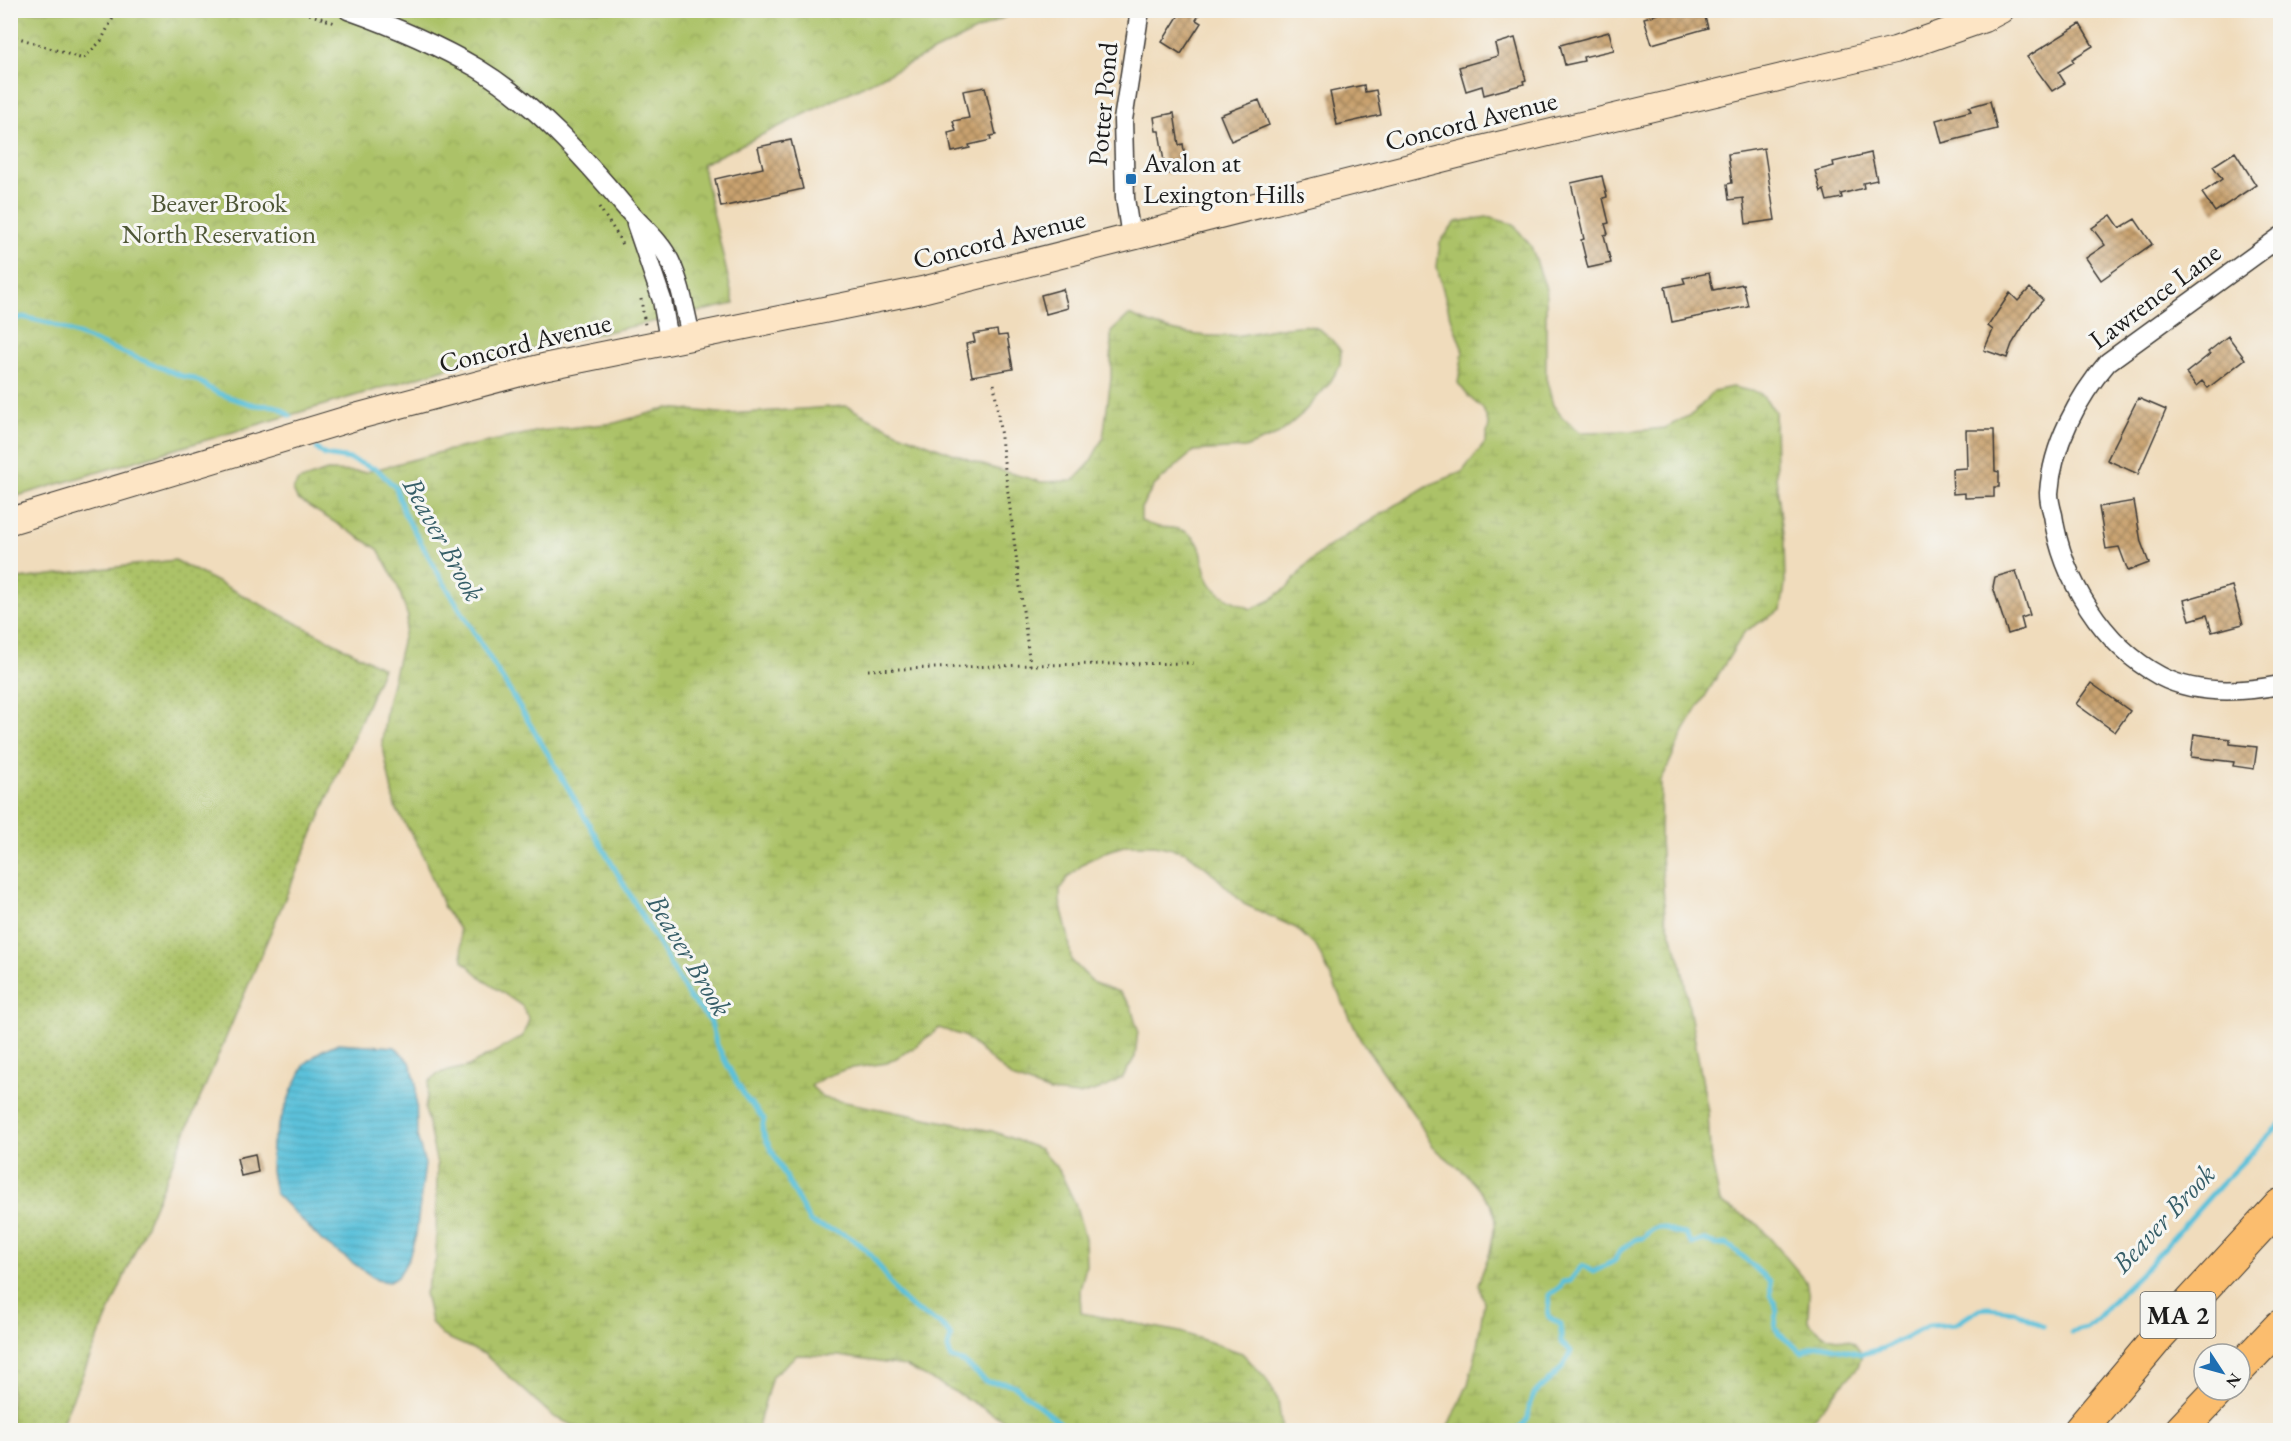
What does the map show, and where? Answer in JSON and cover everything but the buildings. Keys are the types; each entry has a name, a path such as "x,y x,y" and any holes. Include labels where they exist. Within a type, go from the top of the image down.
{"highway":[{"name":"MA 2","path":"2080,1431 2154,1342 2280,1205"},
{"name":"MA 2","path":"2252,1355 2280,1326"},
{"path":"2181,1431 2208,1402"}],"main road":[{"name":"Concord Avenue","path":"10,521 418,400 543,367 922,290 1485,148 1895,50 1984,19 2001,10"}],"street":[{"name":"Potter Pond","path":"1131,237 1125,198 1123,120 1140,10"},
{"path":"346,19 400,29 441,48 512,93 572,147 633,217 659,243 669,259 676,275 670,340"},
{"name":"Lawrence Lane","path":"2280,237 2108,362 2090,382 2069,418 2057,455 2049,493 2055,532 2071,578 2090,610 2122,648 2161,676 2199,689 2246,692 2280,686"}],"path":[{"path":"10,35 83,59 100,41 117,10"},
{"path":"298,10 346,19"},
{"path":"597,204 617,234 625,252"},
{"path":"640,298 670,340"},
{"path":"994,383 1030,664"},
{"path":"868,670 1030,664 1196,663"}],"green space":[{"name":"Beaver Brook North Reservation","path":"11,11 1017,11 702,164 734,304 462,364 11,498"},
{"path":"1487,217 1513,224 1531,246 1546,289 1546,378 1553,405 1562,417 1580,432 1665,428 1694,413 1714,391 1732,387 1760,393 1775,411 1776,477 1784,542 1785,584 1781,610 1745,631 1685,729 1661,781 1660,840 1665,916 1681,963 1708,1112 1710,1152 1720,1202 1759,1225 1806,1281 1809,1297 1808,1321 1825,1336 1852,1342 1862,1354 1858,1367 1803,1430 1447,1430 1468,1384 1476,1353 1484,1302 1478,1284 1490,1252 1496,1220 1491,1204 1466,1174 1433,1147 1417,1119 1360,1039 1317,948 1296,928 1244,904 1209,870 1186,852 1155,845 1127,845 1108,851 1087,861 1068,877 1060,889 1060,902 1069,939 1071,960 1094,983 1119,992 1131,1006 1138,1030 1135,1057 1123,1077 1106,1087 1079,1095 1050,1092 1012,1078 964,1036 939,1028 912,1049 887,1063 846,1069 823,1078 811,1086 824,1098 992,1131 1040,1149 1059,1170 1075,1203 1085,1238 1086,1266 1080,1290 1081,1313 1180,1332 1242,1353 1265,1377 1278,1400 1282,1430 1021,1430 905,1366 839,1356 797,1355 772,1376 757,1430 584,1430 554,1417 484,1354 441,1335 431,1322 425,1293 436,1259 437,1165 425,1109 429,1082 439,1073 467,1067 522,1037 529,1020 522,1006 485,981 463,961 459,929 444,908 420,848 395,807 382,742 387,704 408,617 397,584 378,549 297,499 293,490 298,481 327,471 366,472 445,451 540,431 615,423 668,408 729,414 846,406 899,433 986,466 1041,482 1073,481 1089,464 1103,438 1111,378 1111,332 1129,315 1169,329 1212,336 1241,335 1304,325 1315,327 1324,332 1341,351 1340,366 1329,384 1302,414 1279,434 1245,448 1194,451 1154,486 1141,508 1141,521 1157,527 1179,529 1193,537 1200,548 1206,575 1212,586 1227,598 1251,609 1269,601 1289,586 1305,566 1326,548 1427,486 1462,472 1485,443 1489,425 1483,409 1458,383 1463,351 1449,312 1437,267 1440,242 1456,222"},
{"path":"175,560 383,668 59,1430 11,1430 11,580"}],"water":[{"path":"338,1043 395,1047 410,1062 416,1083 417,1136 425,1164 416,1235 408,1260 398,1277 389,1282 377,1280 322,1241 275,1193 271,1171 272,1143 292,1090 305,1064 321,1051"}],"waterway":[{"name":"Beaver Brook","path":"10,320 23,317 49,323 182,376 193,378 219,393 253,404 274,406 290,416"},
{"name":"Beaver Brook","path":"317,449 325,455 350,459 378,470 396,488 404,513 441,578 553,762 689,997 711,1022 716,1043 746,1098 764,1119 762,1129 765,1138 810,1222 845,1235 867,1251 904,1301 937,1322 951,1336 948,1348 951,1358 965,1363 987,1382 1015,1386 1069,1430"},
{"name":"Beaver Brook","path":"2071,1332 2086,1328 2098,1318 2220,1185 2280,1124"},
{"name":"Beaver Brook","path":"1516,1430 1528,1417 1534,1395 1558,1372 1571,1351 1561,1342 1561,1324 1548,1316 1549,1295 1560,1287 1562,1282 1570,1281 1582,1265 1593,1272 1614,1261 1620,1251 1636,1239 1643,1238 1654,1228 1659,1227 1685,1234 1692,1244 1703,1240 1716,1245 1726,1244 1743,1257 1770,1281 1771,1296 1777,1312 1775,1327 1779,1334 1802,1352 1822,1345 1862,1354 1884,1348 1928,1326 1956,1324 1979,1309 1988,1308 2014,1311 2043,1326"}],"place":[{"name":"Avalon at Lexington Hills","path":"1131,179"}]}
